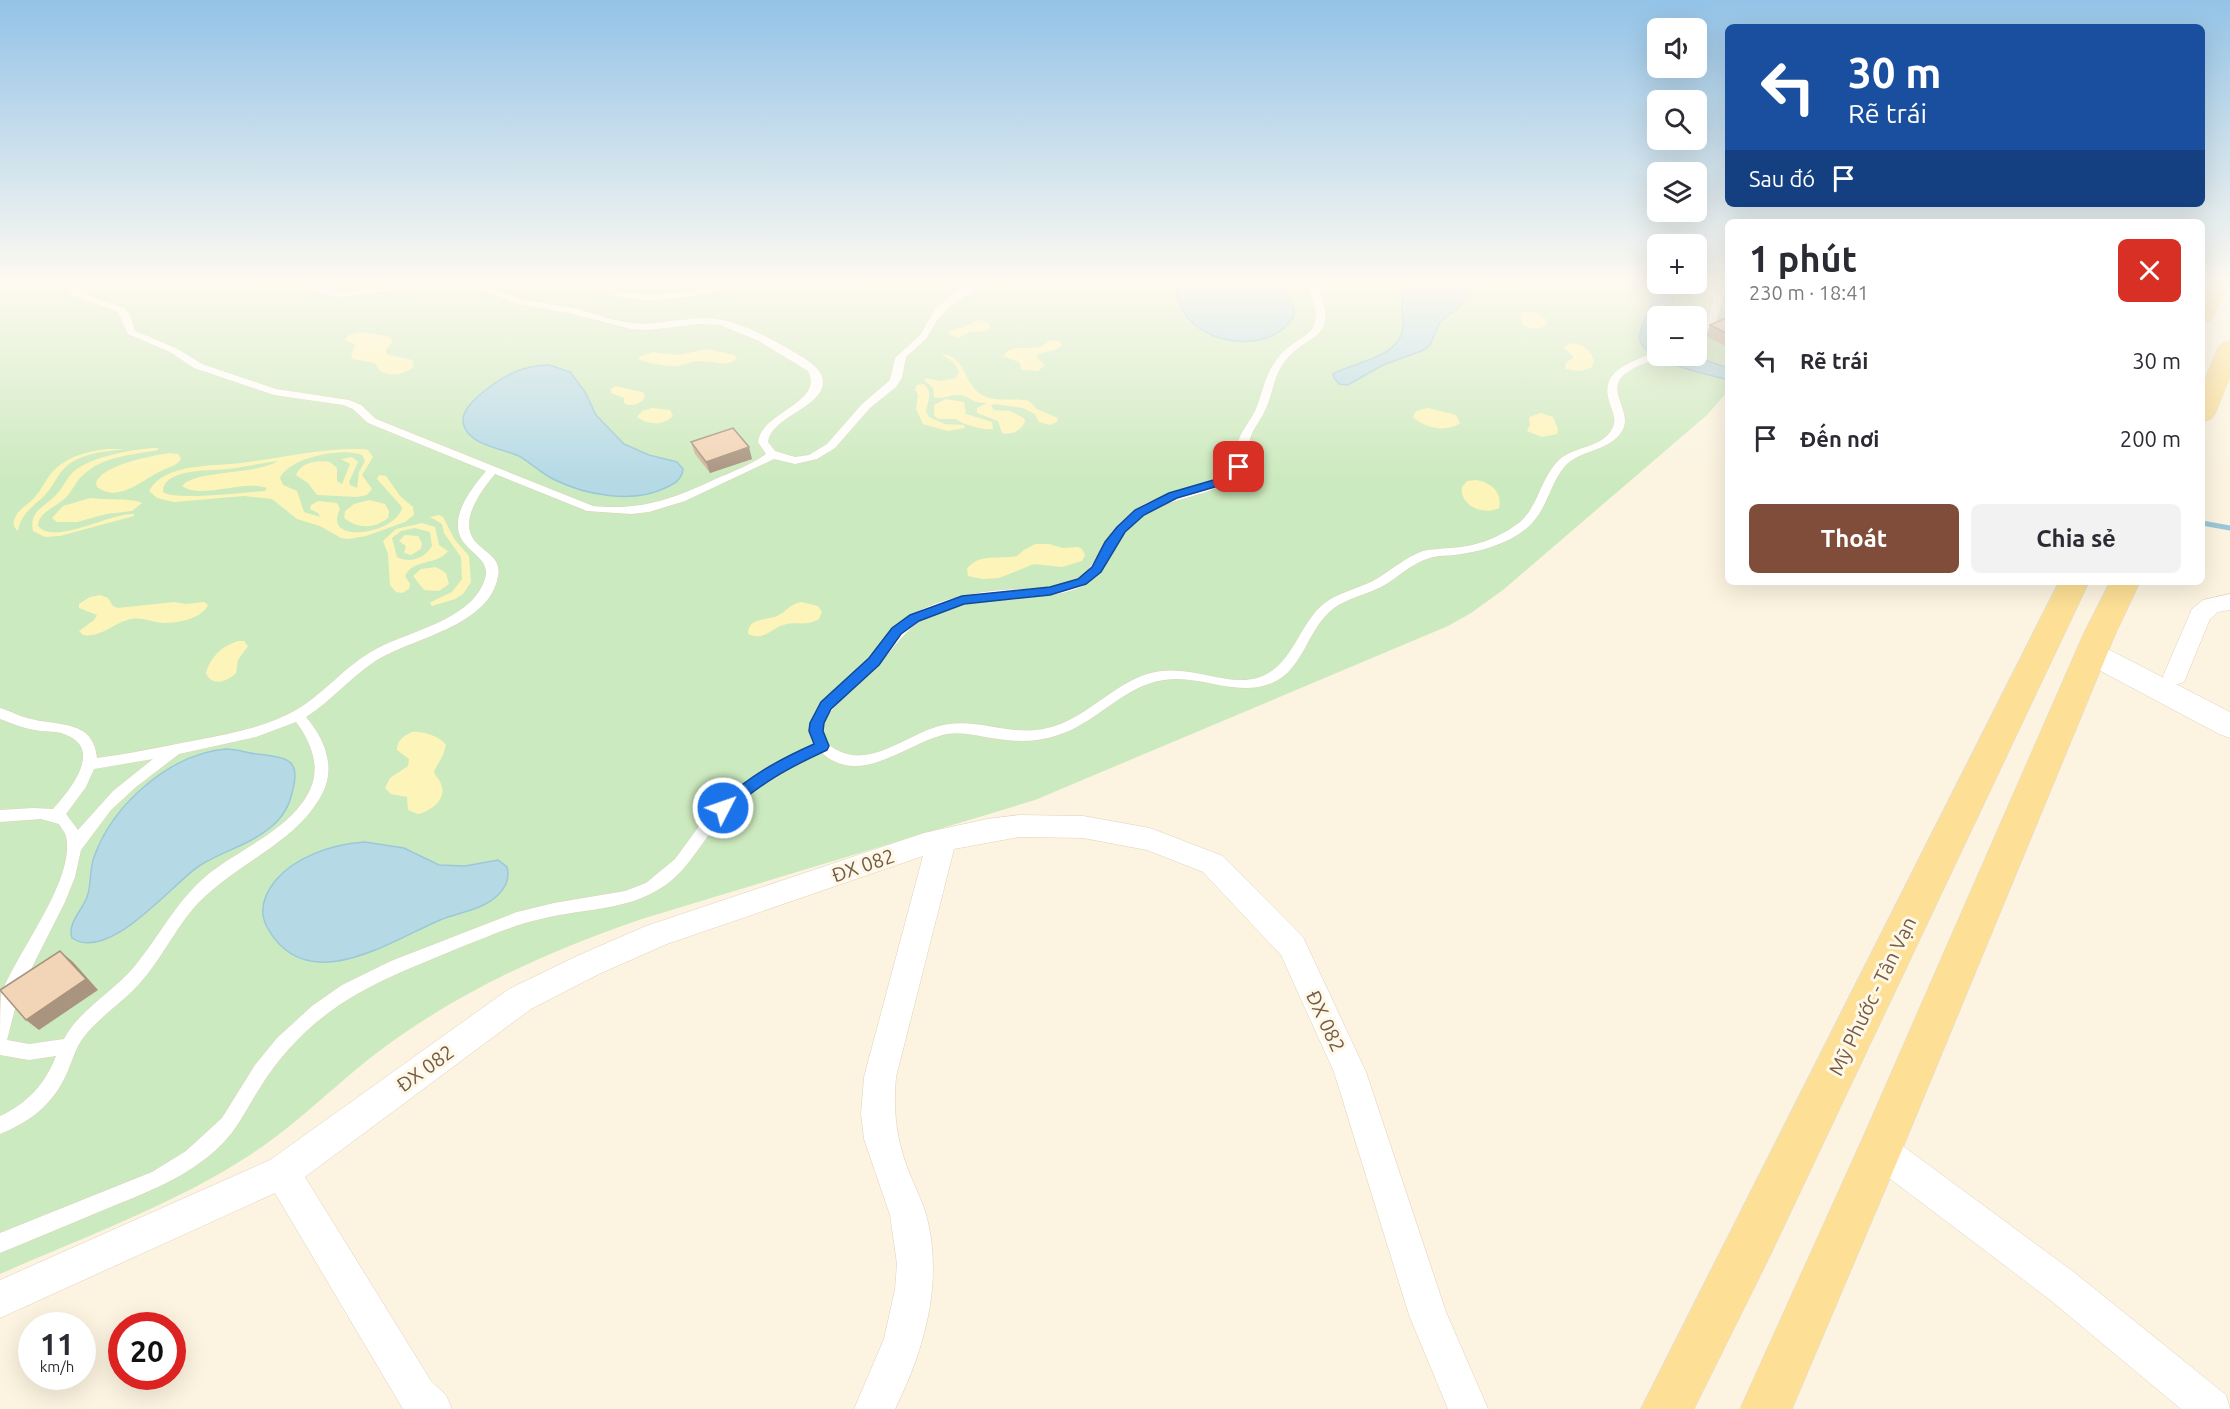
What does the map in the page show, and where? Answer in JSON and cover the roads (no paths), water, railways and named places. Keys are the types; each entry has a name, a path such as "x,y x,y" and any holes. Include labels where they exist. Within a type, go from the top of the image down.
{"main road":[{"path":"2205,407 2230,348"},
{"name":"Mỹ Phước - Tân Vạn","path":"1667,1409 1752,1241 2073,585"},
{"path":"1766,1409 1880,1150 2095,644 2124,585"}],"street":[{"path":"2175,676 2200,615 2211,606 2230,602"},
{"path":"2095,644 2175,676 2230,705"},
{"path":"2095,644 2230,726"},
{"name":"ĐX 082","path":"0,1299 282,1172 520,999 579,969 657,935 942,839 987,830 1051,825 1105,830 1150,839 1213,864 1292,946 1350,1072 1428,1315 1468,1409"},
{"path":"874,1409 904,1337 914,1281 914,1247 909,1216 881,1142 877,1116 877,1090 942,839"},
{"path":"1880,1150 2062,1286 2212,1409"},
{"path":"282,1172 417,1395 432,1409"}],"lane":[{"path":"162,346 198,366 274,392 324,397 345,402 357,407 372,421 382,426 591,509 626,512 655,508 683,500 773,455"},
{"path":"778,346 810,366 816,375 815,387 806,402 770,427 764,434 764,445 773,455 786,460 801,460 816,456 831,448 867,405 895,381 901,357 913,346"},
{"path":"1295,346 1287,352 1275,368 1261,411 1245,437 1241,463 1236,470 1221,482 1173,495 1140,513 1121,530 1111,542 1096,569 1082,582 1050,591 962,600 914,618 897,631 874,662 826,706 817,723 816,731 822,746 836,756 861,759 892,753 929,734 953,728 978,729 1003,735 1034,736 1074,724 1128,688 1157,676 1191,675 1234,685 1246,685 1269,679 1288,665 1312,621 1331,604 1377,584 1424,555 1486,545 1526,524 1541,505 1555,474 1565,460 1605,441 1617,430 1620,417 1611,396 1612,382 1625,370 1647,359"},
{"path":"89,765 259,731 298,716 324,698 360,664 393,645 456,617 484,593 492,576 493,568 487,556 469,542 464,525 476,491 493,470"},
{"path":"0,713 18,721 58,727 78,734 89,747 89,765 78,789 56,816"},
{"path":"0,1125 17,1118 40,1098 59,1071 68,1046 87,1020 132,981 177,917 206,886 289,825 312,801 320,782 322,766 315,740 298,716"},
{"path":"0,1243 158,1179 182,1165 224,1130 264,1066 280,1046 305,1022 340,995 388,970 509,921 565,906 612,900 648,888 679,867 714,818 733,799 777,767 822,746"},
{"path":"0,1036 12,988 62,889 75,847 111,800 144,772 182,748"},
{"path":"0,816 56,816 65,820 70,828 75,847"},
{"path":"0,1047 29,1052 68,1046"}],"water":[{"path":"1393,346 1429,346 1424,350 1383,365 1348,385 1339,384 1334,378 1333,374 1385,353"},
{"path":"1707,361 1725,367 1725,379 1678,366 1707,366"},
{"path":"549,365 570,372 585,392 596,415 624,444 649,455 677,462 683,469 679,479 665,488 638,496 609,496 594,493 553,479 519,456 488,446 467,432 463,421 465,411 483,392 514,372"},
{"path":"226,749 277,757 290,762 295,773 295,781 289,803 282,816 254,839 199,866 121,931 104,940 87,943 72,938 73,922 89,892 94,857 115,818 146,785 165,771 205,753"},
{"path":"365,842 404,848 439,865 465,866 498,860 507,867 507,882 498,895 485,904 440,920 373,951 349,959 325,962 303,959 284,948 267,927 263,915 265,897 275,881 304,858 340,845"}],"waterway":[{"path":"2205,524 2230,528"}]}
